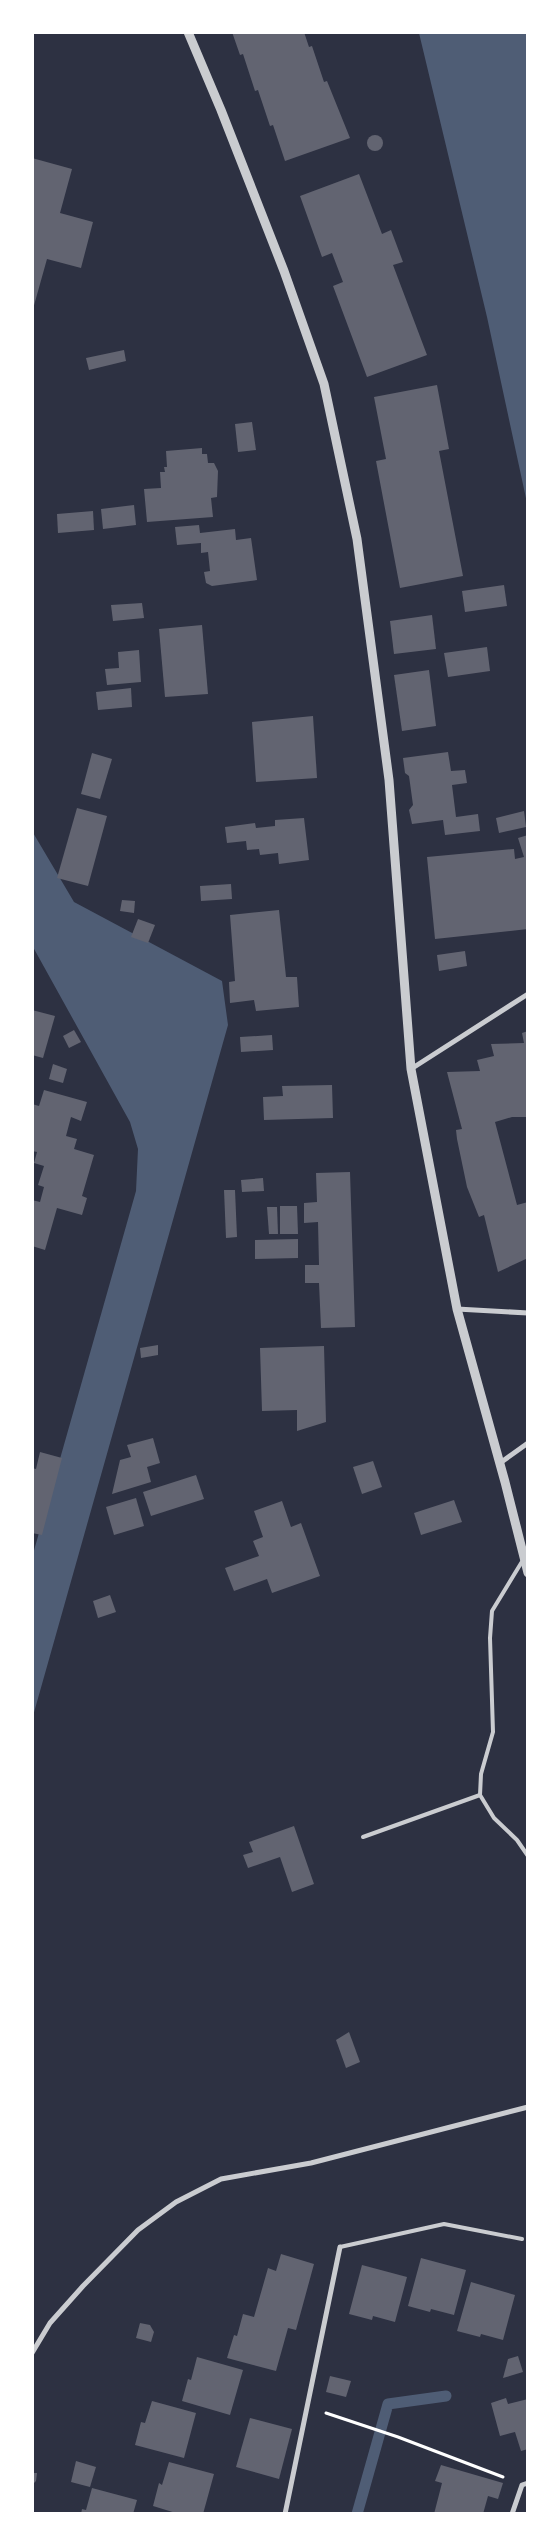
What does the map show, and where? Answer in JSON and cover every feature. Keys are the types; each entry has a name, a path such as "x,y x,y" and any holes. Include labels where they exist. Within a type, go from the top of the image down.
{"street":[{"path":"188,32 222,110 284,271 326,393 357,539 389,780 412,1069 456,1309 500,1463 528,1573"},
{"path":"412,1069 528,994"},
{"path":"456,1309 528,1313"},
{"path":"500,1463 528,1443"},
{"path":"32,2353 50,2323 83,2286 138,2230 184,2198 221,2180 311,2163 528,2107"},
{"path":"285,2514 340,2247"},
{"path":"512,2514 525,2484"}],"lane":[{"path":"524,1558 492,1611 490,1638 493,1732 481,1774 480,1795 494,1818 517,1840 528,1856"},
{"path":"363,1837 480,1795"},
{"path":"340,2247 444,2224 522,2239"}],"path":[{"path":"307,2407 357,2422 525,2484"}],"water":[{"path":"419,33 527,33 527,503 487,317"},
{"path":"32,831 74,902 222,981 228,1025 33,1716 33,1554 136,1191 138,1149 130,1122 33,947"}],"building":[{"path":"232,32 304,32 309,47 312,46 324,82 327,81 350,138 285,161 273,125 270,126 258,90 255,91 243,54 240,55"},
{"path":"375,135 381,137 383,143 381,149 375,151 369,149 367,143 369,137"},
{"path":"32,158 72,169 60,213 93,222 81,268 47,259 33,309"},
{"path":"359,174 382,234 391,230 403,262 393,265 427,355 367,377 333,286 343,282 332,253 322,257 300,196"},
{"path":"124,350 126,361 89,370 86,358"},
{"path":"437,385 449,449 439,451 463,576 400,588 376,461 386,459 374,397"},
{"path":"252,422 256,450 238,452 235,424"},
{"path":"202,448 202,454 207,454 208,463 214,463 218,471 217,497 211,498 213,517 147,522 144,489 161,488 160,472 165,472 164,467 167,467 166,451"},
{"path":"134,505 136,525 103,529 101,509"},
{"path":"93,511 94,530 58,533 57,514"},
{"path":"199,525 200,533 235,529 236,540 251,538 257,580 212,586 206,583 204,572 210,571 208,552 201,553 201,543 177,545 175,527"},
{"path":"504,585 507,606 465,612 462,591"},
{"path":"142,603 144,618 113,621 111,605"},
{"path":"432,615 436,649 394,654 390,621"},
{"path":"202,625 208,694 165,697 159,629"},
{"path":"487,647 490,671 448,677 444,653"},
{"path":"139,650 141,682 107,685 105,669 119,668 118,652"},
{"path":"429,670 436,726 402,731 394,675"},
{"path":"131,688 132,707 98,710 96,692"},
{"path":"313,716 317,778 256,782 252,722"},
{"path":"448,752 451,771 465,770 467,783 452,785 456,817 478,814 480,831 445,835 443,820 412,824 409,810 413,805 409,776 405,773 403,758"},
{"path":"92,753 112,759 100,799 81,794"},
{"path":"77,808 107,816 88,886 57,878"},
{"path":"524,811 526,827 499,833 496,818"},
{"path":"304,818 309,860 279,864 278,853 260,855 259,849 247,850 246,841 227,843 225,827 255,823 256,828 275,826 275,820"},
{"path":"528,835 528,929 435,939 427,857 514,849 515,859 524,857 518,838"},
{"path":"231,884 232,899 201,901 200,886"},
{"path":"122,900 135,901 134,913 120,911"},
{"path":"279,910 286,977 297,977 299,1007 256,1011 254,1000 230,1003 229,982 235,981 230,915"},
{"path":"138,919 155,925 148,943 131,937"},
{"path":"465,951 467,966 439,971 437,955"},
{"path":"32,1010 55,1016 43,1058 32,1055"},
{"path":"74,1030 81,1042 69,1048 63,1036"},
{"path":"528,1031 528,1117 512,1117 495,1122 517,1205 528,1202 528,1258 498,1272 484,1215 479,1217 467,1187 456,1130 462,1129 447,1072 480,1071 477,1060 494,1056 491,1044 524,1043 522,1033"},
{"path":"272,1035 273,1050 241,1052 240,1037"},
{"path":"53,1064 67,1069 63,1083 49,1079"},
{"path":"332,1085 333,1118 264,1120 263,1097 283,1096 282,1086"},
{"path":"44,1090 87,1102 81,1121 71,1117 66,1136 77,1139 74,1149 94,1155 82,1196 87,1198 82,1215 57,1208 45,1250 32,1246 32,1200 40,1202 44,1187 38,1185 44,1166 34,1163 37,1152 32,1151 32,1104 39,1106"},
{"path":"350,1172 355,1327 321,1328 319,1283 305,1283 305,1265 319,1265 318,1222 304,1223 304,1203 317,1202 316,1173"},
{"path":"263,1178 264,1191 242,1192 241,1180"},
{"path":"224,1190 235,1190 237,1237 226,1238"},
{"path":"280,1206 297,1206 298,1234 280,1234"},
{"path":"267,1207 277,1207 278,1234 269,1234"},
{"path":"298,1239 298,1258 255,1259 255,1240"},
{"path":"158,1345 158,1355 141,1358 140,1348"},
{"path":"324,1346 326,1422 297,1431 297,1410 262,1411 260,1348"},
{"path":"153,1438 160,1463 147,1467 151,1482 112,1494 120,1460 131,1457 127,1445"},
{"path":"40,1452 62,1458 42,1535 32,1533 32,1468 36,1469"},
{"path":"373,1461 382,1487 362,1494 353,1467"},
{"path":"196,1475 204,1499 151,1516 143,1492"},
{"path":"136,1498 144,1526 114,1535 106,1507"},
{"path":"454,1500 462,1522 421,1535 414,1513"},
{"path":"282,1501 291,1527 301,1523 320,1576 272,1593 267,1579 234,1591 225,1568 259,1556 253,1541 263,1537 254,1511"},
{"path":"110,1595 116,1612 98,1618 93,1601"},
{"path":"294,1826 314,1884 292,1892 280,1857 248,1868 243,1855 253,1852 249,1842"},
{"path":"349,2032 360,2062 346,2068 336,2040"},
{"path":"281,2254 314,2264 296,2330 288,2328 276,2371 227,2358 234,2335 237,2336 243,2314 254,2317 268,2268 276,2271"},
{"path":"421,2258 466,2270 454,2315 431,2309 430,2312 408,2306"},
{"path":"362,2265 407,2277 395,2322 373,2316 372,2320 349,2314"},
{"path":"471,2282 515,2295 503,2340 481,2334 480,2337 457,2331"},
{"path":"140,2323 150,2325 154,2332 151,2342 136,2338"},
{"path":"518,2356 523,2372 503,2378 508,2359"},
{"path":"197,2357 243,2370 230,2415 182,2401 188,2379 191,2380"},
{"path":"330,2376 351,2381 346,2397 326,2392"},
{"path":"506,2398 508,2404 528,2399 528,2449 521,2451 515,2432 500,2436 491,2403"},
{"path":"152,2401 196,2413 184,2458 135,2445 141,2422 145,2423"},
{"path":"250,2418 292,2429 279,2479 236,2467"},
{"path":"76,2461 96,2467 90,2487 71,2482"},
{"path":"169,2462 214,2474 203,2514 179,2514 153,2506 159,2483 162,2485"},
{"path":"441,2465 503,2483 498,2499 488,2496 483,2514 434,2514 442,2483 435,2481"},
{"path":"32,2473 37,2473 36,2481 32,2485"},
{"path":"92,2488 137,2500 133,2514 81,2514 82,2509 86,2510"}],"waterway":[{"path":"357,2514 388,2404 446,2396"}]}
